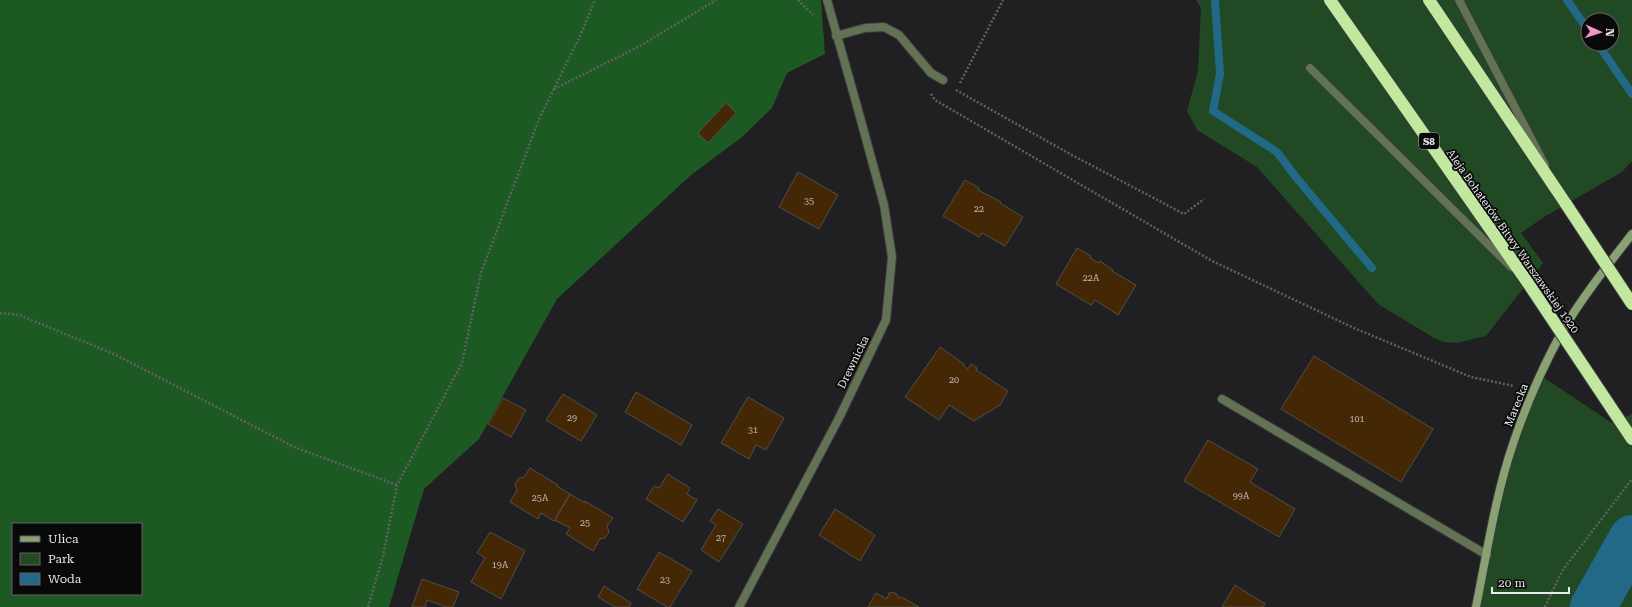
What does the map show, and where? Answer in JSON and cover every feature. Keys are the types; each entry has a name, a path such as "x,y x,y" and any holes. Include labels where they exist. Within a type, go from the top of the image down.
{"highway":[{"name":"Aleja Bohaterów Bitwy Warszawskiej 1920","path":"1330,0 1528,283 1632,439"},
{"path":"1429,0 1632,304"}],"street":[{"name":"Drewnicka","path":"739,607 839,418 886,320 892,257 884,205 827,0"},
{"path":"1459,0 1566,204"},
{"path":"836,36 865,28 884,27 899,35 931,73 943,80"},
{"path":"1310,68 1528,283"},
{"name":"Marecka","path":"1476,607 1498,500 1512,445 1540,375 1564,330 1584,298 1632,234"},
{"path":"1222,399 1486,555"}],"path":[{"path":"368,607 383,556 397,485 462,362 481,273 538,119 581,34 595,0"},
{"path":"554,89 640,46 716,0"},
{"path":"1003,0 956,90 1070,154 1184,214 1204,198"},
{"path":"931,73 929,92 935,100 1212,261 1354,328 1471,377 1514,386"},
{"path":"0,313 19,315 114,354 294,447 397,485"},
{"path":"1545,607 1562,571 1632,479"}],"green space":[{"path":"0,0 821,0 825,54 787,73 772,108 742,137 691,175 557,299 479,439 424,489 389,607 0,607"},
{"path":"1196,0 1632,0 1632,161 1622,172 1544,217 1521,233 1543,263 1486,336 1457,343 1444,342 1434,338 1378,304 1257,167 1197,130 1187,111 1198,71 1201,8"},
{"path":"1540,375 1612,423 1632,414 1632,607 1476,607 1498,500"}],"water":[{"path":"1622,530 1632,544 1632,568 1610,607 1577,607"}],"building":[{"path":"726,103 736,113 708,143 698,133"},
{"path":"798,172 838,195 819,229 779,207"},
{"path":"965,180 979,188 978,190 1001,202 1000,203 1023,217 1005,246 982,233 979,237 943,216"},
{"path":"1077,248 1091,256 1090,258 1099,263 1100,261 1113,270 1112,271 1136,285 1118,315 1095,300 1091,305 1056,284"},
{"path":"940,347 964,364 963,365 968,369 971,364 977,368 976,370 1008,391 1000,405 974,421 949,405 939,420 905,397"},
{"path":"1314,356 1433,429 1401,482 1281,409"},
{"path":"636,392 692,425 681,445 625,412"},
{"path":"563,394 597,415 581,441 546,420"},
{"path":"748,397 784,418 766,450 756,445 749,459 721,443"},
{"path":"503,398 526,410 511,437 488,424"},
{"path":"1208,440 1258,469 1250,482 1295,509 1279,537 1184,481"},
{"path":"530,468 570,494 554,521 541,513 538,519 510,502 517,490 515,484 519,478 524,477"},
{"path":"668,474 690,488 687,494 697,500 683,522 646,499 654,486 659,488"},
{"path":"570,494 613,518 607,526 609,532 605,538 600,539 593,551 566,534 570,528 555,520"},
{"path":"718,509 743,524 719,562 701,550 716,525 710,521"},
{"path":"835,509 875,535 860,561 819,535"},
{"path":"490,532 525,551 501,599 471,582 485,558 477,553"},
{"path":"659,552 692,571 670,607 667,607 637,589"},
{"path":"422,579 459,592 453,607 446,607 427,600 425,607 412,607"},
{"path":"1235,585 1265,604 1263,607 1222,607"},
{"path":"604,586 631,603 629,607 615,607 598,597"},
{"path":"893,592 898,595 898,598 901,597 919,607 868,607 876,593 887,599 889,593"}],"waterway":[{"path":"1215,0 1220,74 1213,111 1277,152 1295,176 1372,268"},
{"path":"1567,0 1580,19"},
{"path":"1603,52 1632,94"},
{"path":"1593,607 1632,538"}]}
